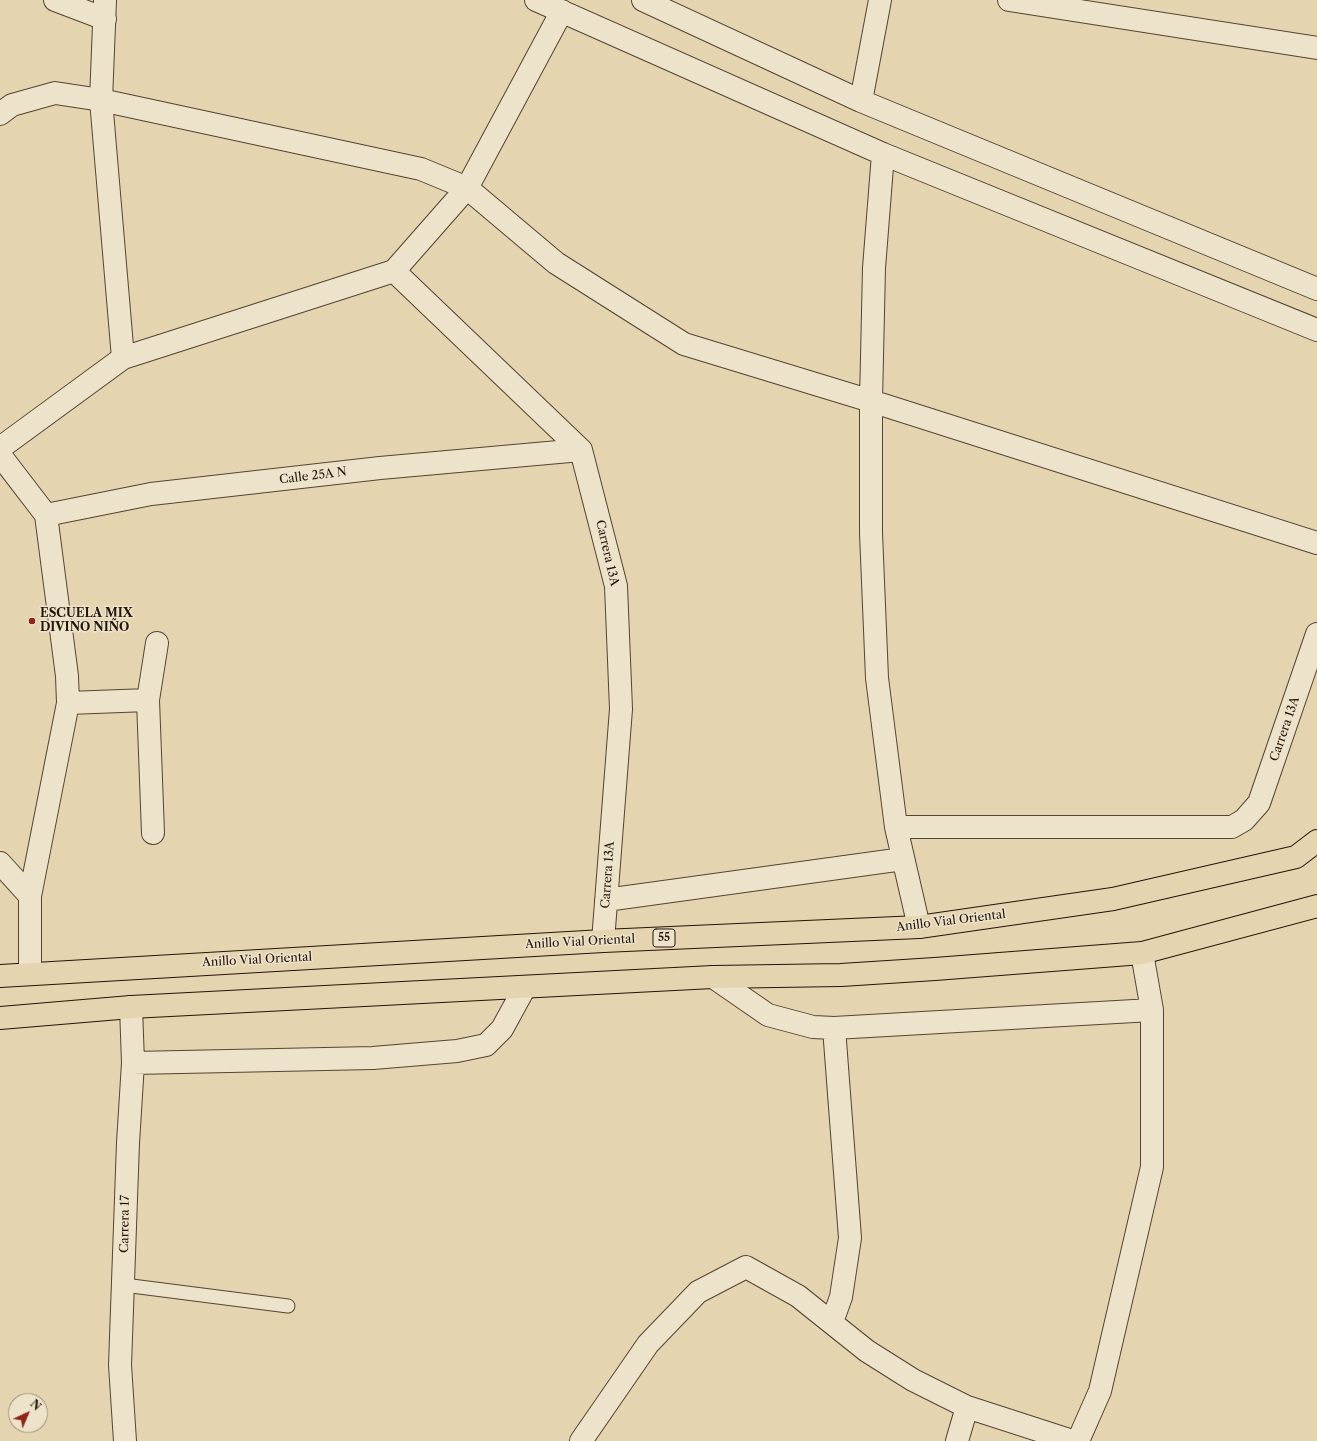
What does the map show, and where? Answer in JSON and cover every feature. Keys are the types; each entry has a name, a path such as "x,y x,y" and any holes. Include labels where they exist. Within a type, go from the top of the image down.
{"highway":[{"name":"Anillo Vial Oriental","path":"0,976 30,973 603,941 918,927 1113,899 1296,857 1317,841"},
{"path":"0,1018 131,1007 713,977 841,975 1142,953 1317,906"}],"street":[{"path":"55,0 105,10 101,100 123,358"},
{"path":"536,0 884,154 1317,330"},
{"path":"643,0 862,101 1317,289"},
{"path":"862,101 880,0"},
{"path":"1009,0 1317,48"},
{"path":"0,448 123,358 394,271 467,188 562,11"},
{"path":"0,114 12,105 55,93 101,100 422,169 467,188 556,263 684,344 871,401 1317,543"},
{"path":"884,154 874,268 871,401 871,533 877,678 896,827 918,927"},
{"path":"394,271 581,450"},
{"name":"Calle 25A N","path":"46,515 151,494 380,468 581,450"},
{"name":"Carrera 13A","path":"581,450 616,586 621,709 603,941"},
{"path":"0,455 46,515 68,676 68,703 30,896 30,973"},
{"name":"Carrera 13A","path":"896,827 1232,827 1244,820 1259,803 1317,634"},
{"path":"153,833 148,700 157,643"},
{"path":"68,703 148,700"},
{"path":"606,900 903,859"},
{"path":"0,863 30,896"},
{"path":"1078,1441 1100,1391 1152,1167 1152,1010 1142,953"},
{"path":"713,977 768,1015 813,1027 834,1028 1152,1010"},
{"path":"133,1063 373,1058 457,1051 486,1045 502,1029 525,987"},
{"name":"Carrera 17","path":"125,1441 120,1364 128,1143 133,1063 131,1007"},
{"path":"832,1322 841,1297 850,1238 834,1028"},
{"path":"581,1441 648,1344 698,1292 746,1267 798,1296 867,1351 913,1380 967,1407 1072,1441"},
{"path":"957,1441 967,1407"}],"lane":[{"path":"124,1285 288,1306"}],"place":[{"name":"ESCUELA MIX DIVINO NIÑO","path":"32,621"}]}
